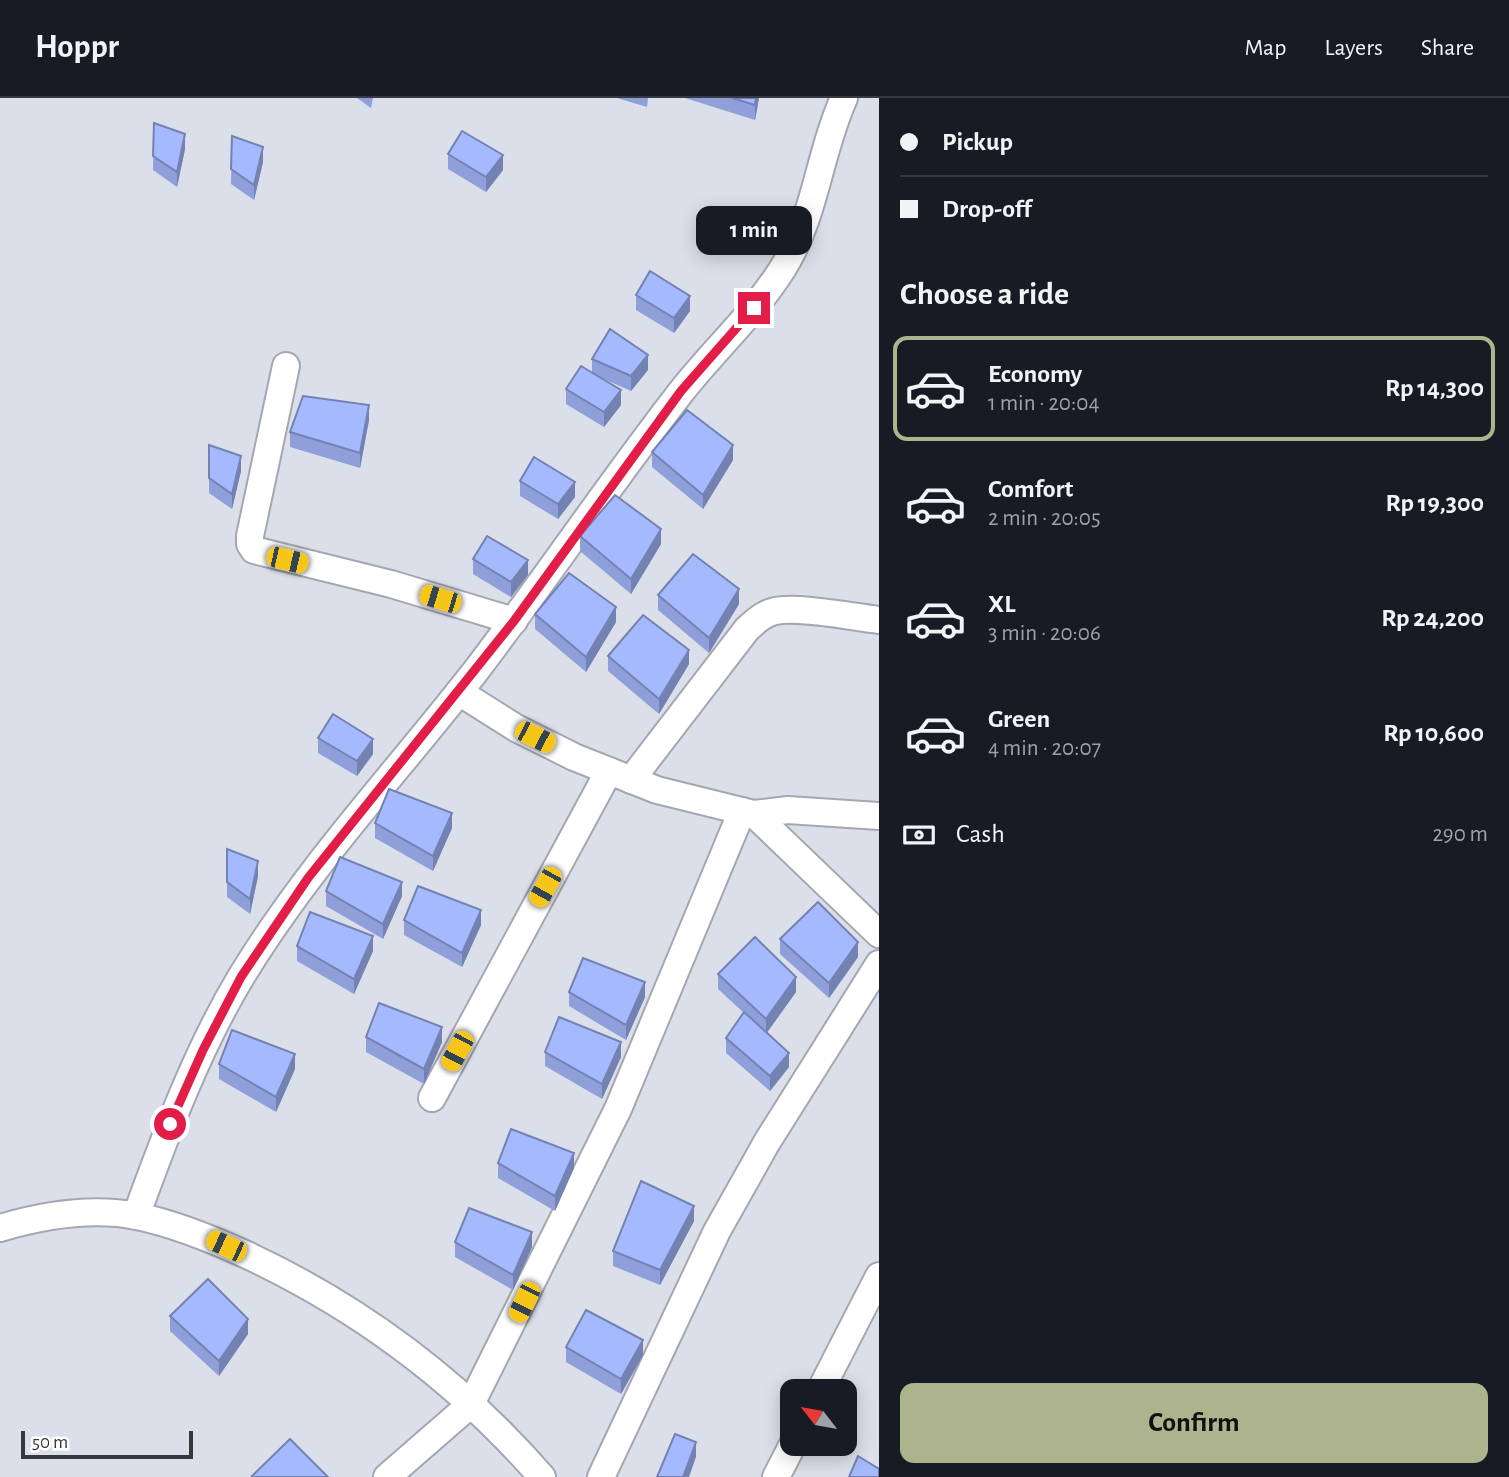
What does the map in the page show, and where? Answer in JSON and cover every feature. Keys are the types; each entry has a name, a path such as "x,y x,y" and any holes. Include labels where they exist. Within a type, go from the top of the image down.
{"street":[{"path":"136,1216 179,1101 241,977 337,839 459,692 514,621 681,391 738,328 783,267 805,226 844,98"},
{"path":"286,366 250,536 250,544 254,550 391,584 514,621"},
{"path":"432,1098 620,776 747,629 761,616 776,611 879,620"},
{"path":"459,692 516,728 657,790 748,813 788,810 879,816"},
{"path":"748,813 879,934"},
{"path":"387,1477 471,1404 618,1109 748,813"},
{"path":"601,1477 717,1231 780,1120 879,964"},
{"path":"0,1228 37,1217 80,1212 136,1216 206,1237 288,1275 364,1318 471,1404 512,1442 542,1477"},
{"path":"826,1379 879,1276"},
{"path":"776,1477 787,1456"}],"building":[{"path":"732,98 756,98 755,105"},
{"path":"154,123 185,134 177,172 153,156"},
{"path":"462,131 503,155 486,177 448,154"},
{"path":"232,136 263,147 254,185 231,169"},
{"path":"650,271 690,296 674,318 636,295"},
{"path":"610,329 648,355 631,376 592,359"},
{"path":"581,366 621,390 604,412 566,389"},
{"path":"303,396 369,405 360,453 290,432"},
{"path":"687,410 733,445 703,495 652,452"},
{"path":"209,445 241,456 232,494 209,478"},
{"path":"534,457 575,482 558,504 520,481"},
{"path":"615,495 661,529 631,579 580,536"},
{"path":"487,536 528,560 511,582 473,559"},
{"path":"693,554 739,589 709,638 658,595"},
{"path":"569,573 616,607 586,657 535,614"},
{"path":"643,615 689,650 659,699 608,656"},
{"path":"333,714 373,739 357,761 318,738"},
{"path":"389,789 452,813 433,856 375,823"},
{"path":"227,849 258,861 250,899 227,882"},
{"path":"340,857 402,882 383,924 326,891"},
{"path":"418,886 481,910 462,953 404,920"},
{"path":"818,902 858,942 829,983 780,939"},
{"path":"310,912 373,936 354,979 297,946"},
{"path":"755,937 796,977 766,1019 718,974"},
{"path":"583,958 645,982 626,1025 569,992"},
{"path":"379,1003 442,1027 424,1069 366,1037"},
{"path":"744,1012 789,1053 770,1076 726,1038"},
{"path":"559,1017 621,1042 602,1084 545,1052"},
{"path":"232,1030 295,1054 276,1097 219,1064"},
{"path":"511,1129 574,1153 555,1196 498,1163"},
{"path":"641,1181 694,1206 660,1270 613,1251"},
{"path":"469,1208 532,1232 513,1275 455,1242"},
{"path":"208,1279 248,1319 219,1361 170,1316"},
{"path":"586,1310 643,1340 621,1379 566,1347"},
{"path":"675,1434 696,1442 683,1477 657,1477"},
{"path":"290,1439 328,1477 252,1476"},
{"path":"858,1456 879,1469 879,1477 849,1477"}],"route":[{"path":"170,1124 203,1050 241,977 308,878 514,621 681,391 754,308"}]}
